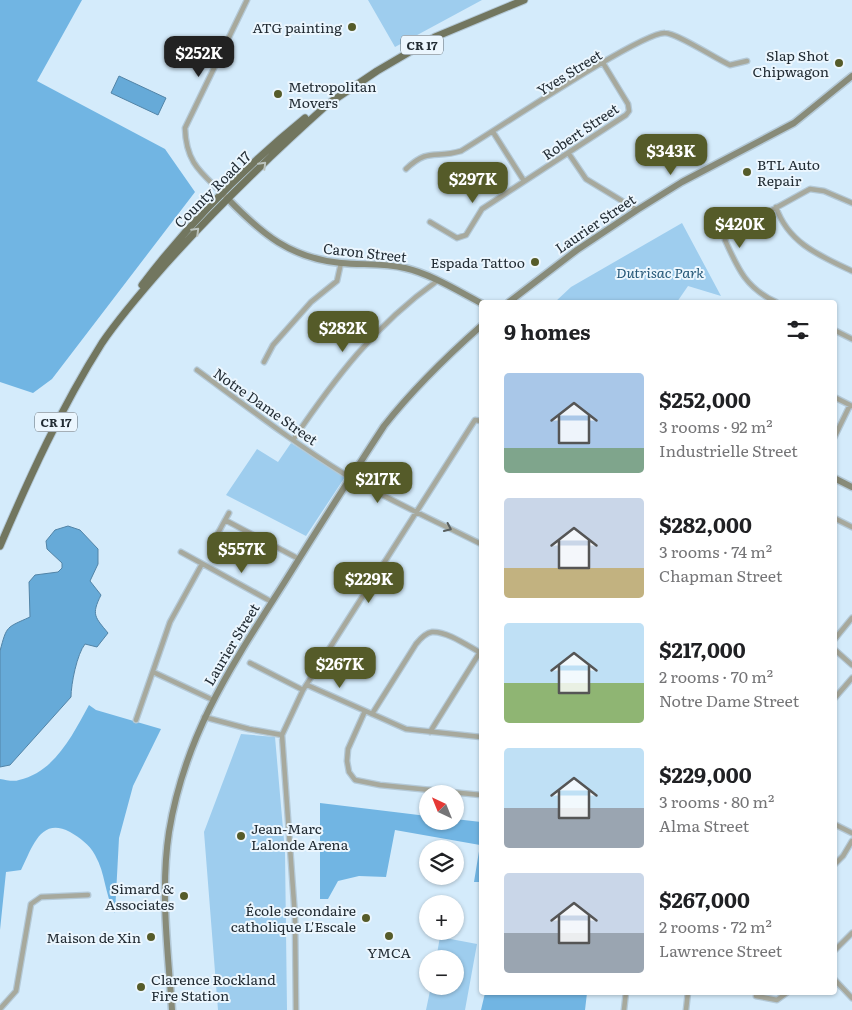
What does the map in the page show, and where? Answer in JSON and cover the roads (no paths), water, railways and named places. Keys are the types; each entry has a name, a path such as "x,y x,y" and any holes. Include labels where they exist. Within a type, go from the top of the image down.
{"main road":[{"name":"County Road 17","path":"0,546 53,428 103,342 129,307 137,291 191,226 226,196 286,134 328,104 435,37 524,0"},
{"name":"Laurier Street","path":"511,300 577,250 637,210 682,182 794,123 852,76"},
{"name":"Caron Street","path":"226,196 258,229 282,246 314,259 405,268 437,281 479,302"},
{"name":"Laurier Street","path":"172,1010 166,924 168,843 185,765 204,717 299,559 351,477 402,404 440,363 479,328"},
{"path":"837,480 852,487"}],"street":[{"path":"226,196 191,160 186,146 185,128 247,0"},
{"name":"Yves Street","path":"406,169 419,157 461,151 632,46 664,33 670,34 730,65 747,60"},
{"name":"Robert Street","path":"430,222 457,238 466,235 482,209 569,154 629,111 628,104 603,64"},
{"path":"493,132 524,181"},
{"path":"569,154 586,179 637,210"},
{"path":"772,300 759,294 749,285 725,240 730,232 810,189 817,189 852,204"},
{"path":"776,207 785,228 794,238 806,247 852,271"},
{"path":"264,362 272,346 311,302 337,280 341,263"},
{"path":"293,440 325,392 354,355 380,328 437,281"},
{"path":"837,332 852,339"},
{"name":"Notre Dame Street","path":"197,370 293,440 351,477 416,513 479,543"},
{"path":"837,399 851,406 837,432"},
{"path":"296,1010 295,917 282,734 305,688 475,420 479,421"},
{"path":"218,533 229,513"},
{"path":"225,520 299,559"},
{"path":"837,520 852,527"},
{"path":"181,552 272,602"},
{"path":"136,720 170,622 202,564"},
{"path":"837,636 852,618"},
{"path":"372,714 416,644 424,636 432,632 444,635 479,651"},
{"path":"837,652 852,666"},
{"path":"430,732 479,655"},
{"path":"250,663 305,688 406,729 479,737"},
{"path":"153,672 213,700"},
{"path":"837,696 852,678"},
{"path":"365,711 348,749 346,761 349,772 355,780 380,785 479,795"},
{"path":"204,717 249,729 282,734"},
{"path":"837,826 852,833"},
{"path":"837,862 852,841"},
{"path":"0,1009 16,991 31,904 40,897 88,895"},
{"path":"837,948 852,933"},
{"path":"837,982 852,998"},
{"path":"624,1010 626,995"},
{"path":"686,1010 688,995"},
{"path":"756,996 778,1000 784,995"}],"place":[{"name":"ATG painting","path":"352,27"},
{"name":"Slap Shot Chipwagon","path":"839,63"},
{"name":"Metropolitan Movers","path":"278,94"},
{"name":"BTL Auto Repair","path":"747,172"},
{"name":"Espada Tattoo","path":"535,262"},
{"name":"Jean-Marc Lalonde Arena","path":"241,836"},
{"name":"Simard & Associates","path":"184,896"},
{"name":"École secondaire catholique L'Escale","path":"366,918"},
{"name":"YMCA","path":"389,936"},
{"name":"Maison de Xin","path":"151,937"},
{"name":"Clarence Rockland Fire Station","path":"141,987"}],"park label":[{"name":"Dutrisac Park","path":"660,272"}]}
